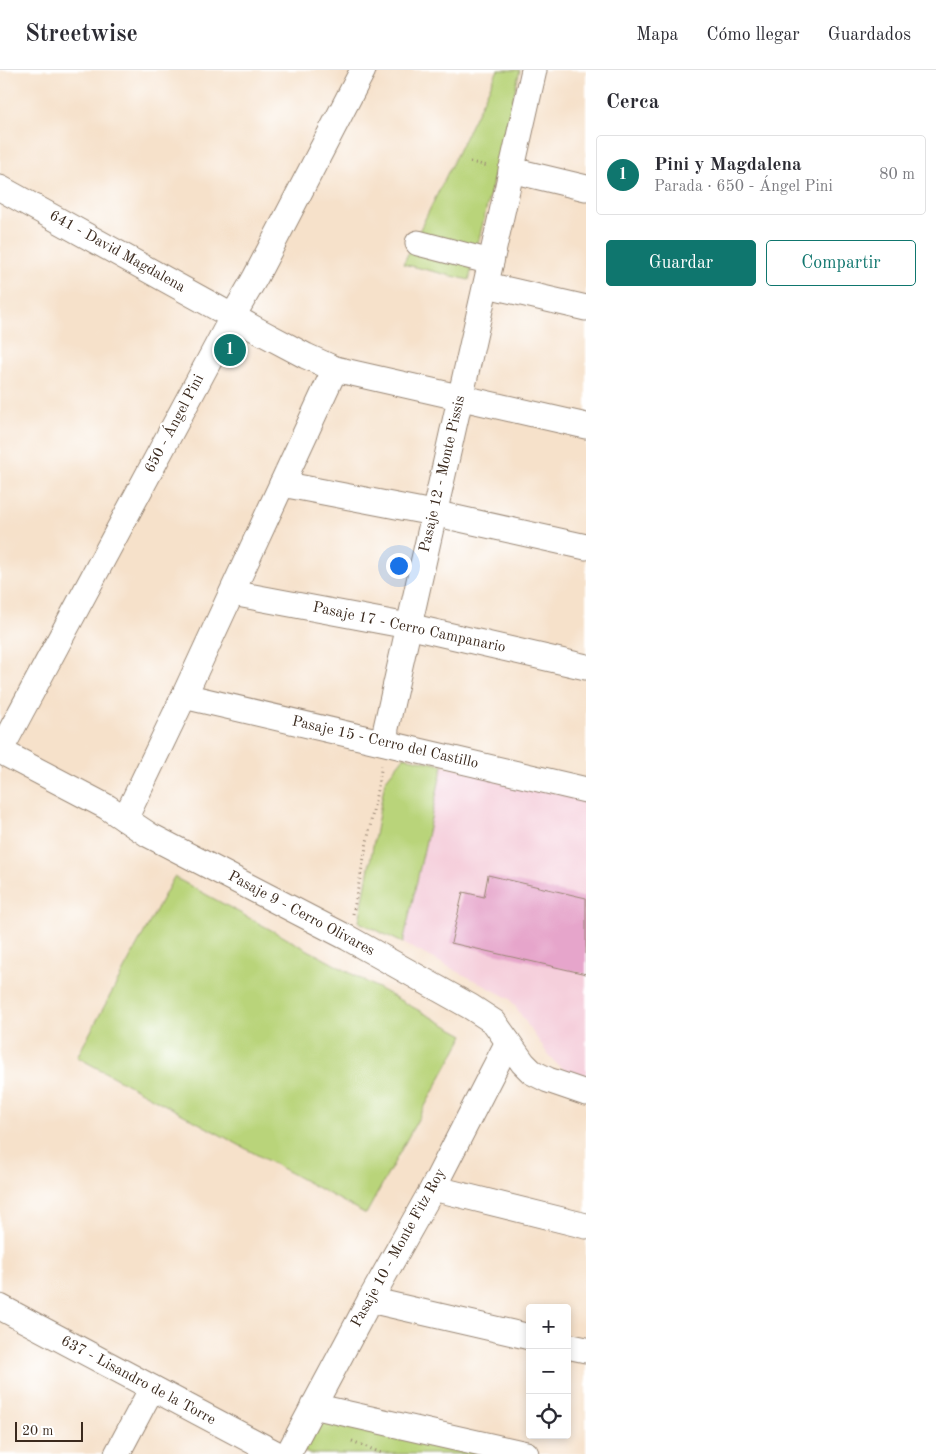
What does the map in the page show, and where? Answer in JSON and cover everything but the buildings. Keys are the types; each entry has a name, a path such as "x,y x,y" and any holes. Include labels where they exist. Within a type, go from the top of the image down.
{"street":[{"name":"650 - Ángel Pini","path":"0,751 255,278 363,70"},
{"name":"Pasaje 12 - Monte Pissis","path":"384,742 408,626 462,397 534,70"},
{"path":"511,170 586,188"},
{"name":"641 - David Magdalena","path":"0,188 306,356 336,369 586,426"},
{"path":"418,243 489,274 586,308"},
{"path":"125,819 336,369"},
{"path":"282,484 434,513 586,547"},
{"name":"Pasaje 17 - Cerro Campanario","path":"232,592 408,626 586,667"},
{"name":"Pasaje 15 - Cerro del Castillo","path":"184,696 586,790"},
{"name":"Pasaje 9 - Cerro Olivares","path":"0,751 107,807 149,835 348,938 472,1007 494,1022 523,1063 532,1072 548,1080 586,1093"},
{"name":"Pasaje 10 - Monte Fitz Roy","path":"288,1454 312,1406 432,1188 508,1042"},
{"path":"432,1188 586,1226"},
{"path":"370,1300 526,1336"},
{"name":"637 - Lisandro de la Torre","path":"3,1317 152,1388 276,1454"},
{"path":"571,1347 586,1350"},
{"path":"117,1454 152,1388"},
{"path":"312,1406 526,1454"}],"path":[{"path":"348,938 383,760 384,742"}],"shaded area":[{"path":"443,765 586,799 586,1075 570,1073 549,1056 510,999 403,943"}],"green space":[{"path":"498,70 520,70 469,280 403,264"},
{"path":"404,757 443,765 403,943 359,922 385,781"},
{"path":"174,877 464,1035 366,1214 77,1057"},
{"path":"322,1415 488,1454 309,1454 301,1450"}],"place":[{"name":"Pini y Magdalena","path":"230,350"}]}
